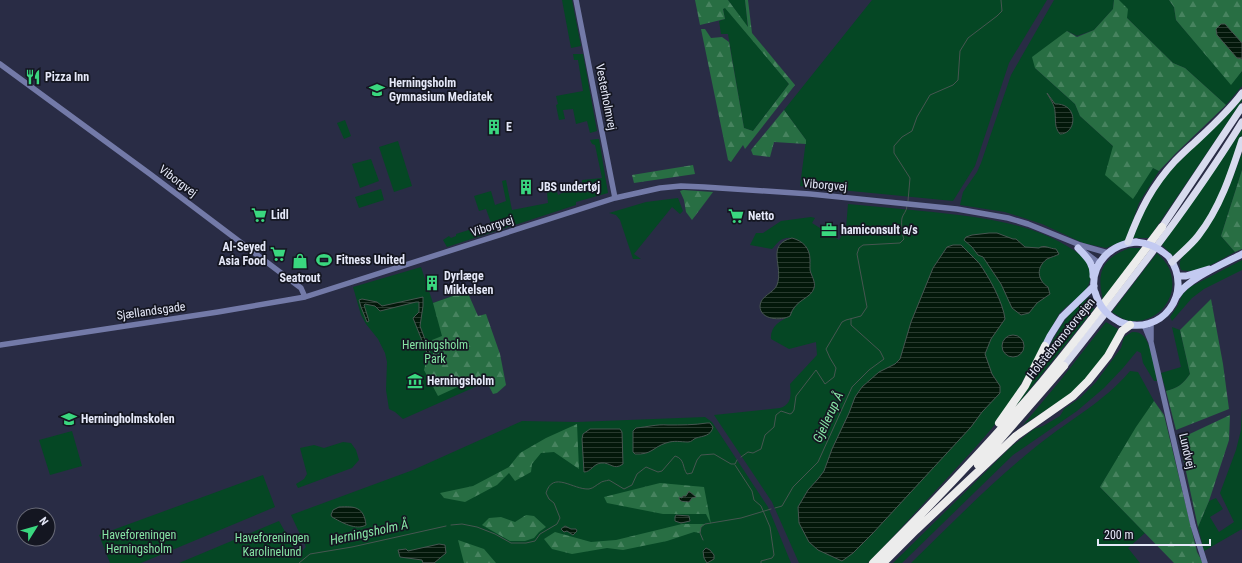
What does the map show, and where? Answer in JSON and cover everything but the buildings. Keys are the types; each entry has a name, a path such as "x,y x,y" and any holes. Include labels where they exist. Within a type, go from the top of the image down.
{"highway":[{"path":"1128,242 1143,205 1161,177 1176,159 1217,121 1242,93"},
{"name":"Holstebromotorvejen","path":"873,563 965,469 1041,382 1108,300 1162,227 1242,107"},
{"name":"Holstebromotorvejen","path":"883,563 970,474 1064,366 1113,305 1166,233 1204,180 1242,122"},
{"path":"1170,259 1198,237 1210,219 1225,189 1242,140"},
{"path":"916,530 1016,436 1073,396 1099,369 1122,331 1130,325"},
{"path":"904,532 1008,412 1025,386 1044,346"}],"main road":[{"path":"1174,301 1178,288 1178,276 1170,259 1157,247 1143,242 1128,242 1115,247 1099,263 1095,276 1094,289 1101,307 1106,313 1120,322 1130,325 1148,324 1157,320 1167,312 1174,301 1179,293 1185,287 1216,267 1242,254"},
{"path":"1044,346 1062,317 1091,284 1093,270 1091,262 1078,248"},
{"path":"1178,276 1186,276 1216,267"},
{"path":"1073,306 1094,289"}],"street":[{"name":"Vesterholmvej","path":"576,0 615,198"},
{"name":"Viborgvej","path":"0,64 298,284 305,297 615,198 660,188 681,186 810,194 979,212 1008,218 1035,226 1067,240 1108,253"},
{"name":"Viborgvej","path":"1067,240 1099,263"},
{"name":"Sjællandsgade","path":"0,345 234,310 305,297"},
{"name":"Lundvej","path":"1148,324 1193,525 1205,563"}],"green space":[{"path":"562,0 572,0 581,46 571,48"},
{"path":"695,0 728,0 748,27 745,0 748,0 752,33 795,85 745,149 743,145 731,162 728,160 701,29 705,29 711,38 722,37 729,42 744,128 753,131 789,84 725,8 723,9 725,19 700,25"},
{"path":"728,0 745,0 748,28"},
{"path":"872,0 1047,0 1009,63 975,166 953,201 800,186 806,140 784,110"},
{"path":"1054,0 1114,0 1113,9 1094,30 1077,36 1067,31 1035,68 1075,104 1080,116 1113,146 1159,171 1139,203 1126,240 1106,248 1083,243 1042,224 1005,212 960,205 963,192 977,172 981,163 1011,75"},
{"path":"1114,0 1119,0 1128,9 1127,18 1173,63 1185,68 1226,105 1159,171 1153,168 1133,199 1105,175 1113,146 1080,116 1075,104 1035,68 1032,57 1067,31 1077,37 1094,30 1113,9"},
{"path":"1119,0 1169,0 1174,7 1176,20 1231,84 1242,71 1242,86 1226,105 1185,68 1173,63 1127,18"},
{"path":"1169,0 1242,0 1242,71 1231,85 1176,20 1174,7"},
{"path":"725,7 789,84 753,131 744,128 728,34 721,34 719,21 725,19 723,9"},
{"path":"573,54 583,54 597,131 590,133 587,121 576,124 573,109 563,110 565,119 559,120 556,96 583,91 578,60 574,60"},
{"path":"1242,98 1242,101 1149,238 1133,238 1140,218 1163,178"},
{"path":"784,110 806,140 806,144 774,142 770,157 753,155 751,150"},
{"path":"345,120 351,136 344,139 337,123"},
{"path":"1242,129 1242,135 1219,197 1197,235 1173,256 1162,245"},
{"path":"599,139 608,193 576,202 576,205 447,247 443,240 449,236 451,238 456,236 456,234 491,223 486,209 479,211 474,196 491,191 495,205 506,201 502,181 506,180 512,210 548,203 547,193 556,189 558,195 575,186 582,185 582,180 602,178 595,145 592,144 590,140"},
{"path":"398,141 412,186 394,192 379,147"},
{"path":"1242,153 1242,170 1221,236 1235,252 1202,269 1188,271 1181,270 1181,258 1208,228 1215,216"},
{"path":"371,159 379,181 360,188 352,164"},
{"path":"693,165 695,174 634,183 632,175"},
{"path":"1242,170 1242,249 1235,252 1221,236"},
{"path":"381,189 384,200 359,208 355,197"},
{"path":"680,191 713,192 692,220 686,212 684,200"},
{"path":"678,198 683,211 680,214 672,207 634,254 641,259 633,259 620,220 616,215 609,213 646,202"},
{"path":"848,204 974,217 994,220 1034,231 1071,249 1088,261 1090,281 1085,290 1059,314 1019,388 992,428 979,444 868,563 799,563 772,502 714,415 780,408 784,406 790,399 790,384 817,355 816,342 789,349 771,339 772,331 776,324 790,316 795,306 809,295 814,288 810,268 810,258 807,249 797,239 792,238 781,240 772,249 750,245 756,233 763,233 781,221 811,217 815,218 812,223 839,240 846,228"},
{"path":"1130,248 1142,248 1103,300 1100,281 1103,267 1113,256"},
{"path":"1157,253 1164,260 1171,274 1172,292 1164,307 1150,318 1141,321 1127,320 1112,312"},
{"path":"1242,260 1242,270 1204,289 1192,298 1172,321 1170,317 1178,305 1182,295 1190,287"},
{"name":"Herningsholm Park","path":"421,267 433,303 467,291 499,375 403,419 389,409 386,390 387,362 385,353 378,339 361,315 353,287"},
{"path":"467,291 478,316 486,314 500,354 506,385 497,393 493,394 488,384 477,378 438,396 424,370 426,362 432,358 433,355 432,340 442,336 433,303"},
{"path":"1089,297 1090,304 1094,309 1014,409 1037,372 1052,341 1064,321 1071,312"},
{"path":"1211,299 1223,364 1229,409 1176,430 1166,391 1180,385 1190,374 1180,330"},
{"path":"1106,322 1118,329 1112,345 1101,363 1071,394 1023,425 1059,382"},
{"path":"1172,327 1180,330 1190,374 1180,385 1166,391 1161,373 1181,367"},
{"path":"1132,332 1138,332 1141,334 1147,342 1152,355 1157,381 1154,381 1143,363 1141,353 1137,351 1104,388 1077,411 1013,455 902,563 893,563 1012,446 1034,429 1043,426 1060,416 1064,409 1080,398 1096,382 1121,348 1124,337"},
{"path":"1130,371 1138,372 1154,401 1100,487 1145,533 1128,548 1140,563 911,563 1005,473 1038,445 1098,401"},
{"path":"1154,401 1164,415 1197,552 1203,563 1174,563 1100,487 1136,427"},
{"path":"1242,408 1242,529 1204,551 1198,527 1209,501 1216,498 1223,509 1210,517 1219,532 1234,522 1220,493 1236,450 1241,430"},
{"path":"1230,415 1229,440 1209,501 1198,527 1179,439"},
{"name":"Haveforeningen Karolinelund","path":"705,417 712,422 768,507 791,563 179,563 279,521 298,555 306,547 291,515 413,470 522,421 577,422"},
{"path":"577,424 579,469 554,452 541,453 532,464 531,472 515,481 509,473 497,485 465,502 444,498 440,493 473,486 509,467 520,453 546,438"},
{"path":"72,431 82,466 50,475 39,440"},
{"path":"343,442 351,443 356,450 359,460 352,468 298,488 296,484 304,479 307,474 300,448 314,445 324,448"},
{"name":"Haveforeningen Herningsholm","path":"263,475 275,507 141,563 110,563 99,535"},
{"path":"660,483 704,487 711,524 706,514 663,514 607,503 604,497"},
{"path":"526,515 534,516 546,527 534,538 525,541 510,541 482,525 489,518 501,517 515,522"},
{"path":"682,524 705,524 701,527 700,533 694,532 667,541 623,550 607,548 572,554 552,549 544,539 555,532 591,542 616,540"},
{"path":"458,540 484,549 496,563 464,563"}],"shaded area":[{"path":"1221,24 1225,24 1242,43 1242,59 1237,58 1217,35 1216,29"},
{"path":"1047,93 1055,104 1063,105 1072,113 1072,124 1066,133 1060,134 1057,129 1055,109"},
{"path":"997,233 1016,239 1025,247 1045,247 1056,249 1059,254 1043,262 1039,273 1042,281 1048,287 1050,294 1037,303 1029,313 1021,315 1012,308 1001,284 983,257 978,255 964,240 966,237 972,235"},
{"path":"792,238 803,243 809,252 810,270 814,281 814,288 810,295 795,306 790,316 782,319 767,317 761,311 760,306 762,300 777,285 779,278 777,251 779,246 784,241"},
{"path":"961,245 979,263 991,282 1002,305 1005,319 991,339 985,354 992,374 1000,386 1000,393 982,412 971,427 873,533 853,553 842,561 818,550 809,542 799,523 798,507 808,490 824,471 855,397 862,387 879,372 895,364 900,359 911,322 933,268 947,247"},
{"path":"423,297 420,326 431,356 429,358 413,318 419,312 419,302 380,311 375,306 365,304 364,305 369,321 367,322 359,300 362,299 377,302 382,306"},
{"path":"1009,335 1017,335 1024,342 1024,350 1017,357 1009,357 1002,350 1002,342"},
{"path":"710,423 713,427 710,432 706,435 695,438 691,442 669,442 645,453 635,454 633,452 633,431 636,428 660,425"},
{"path":"590,429 620,429 622,432 623,464 617,467 601,463 584,472 582,439 583,434"},
{"path":"689,491 696,497 692,498 689,502 679,499 679,497 682,498 683,496 686,496"},
{"path":"339,507 350,507 361,511 366,525 362,527 353,526 332,517 331,515 333,510"},
{"path":"676,515 689,516 690,521 681,523 675,521"},
{"path":"565,526 571,529 576,529 577,531 573,535 567,531 564,532 561,529"},
{"path":"439,544 445,545 446,553 434,563 423,563 422,560 400,557 398,550 406,549 408,551"},
{"path":"706,548 714,555 714,559 707,563 704,558 703,551"}],"waterway":[{"name":"Herningsholm Å","path":"908,201 910,178 894,153 894,146 902,137 912,131 917,117 930,95 953,85 958,80 960,51 968,38 1002,11 1001,0"},
{"name":"Herningsholm Å","path":"741,457 748,452 753,453 761,449 765,435 774,427 776,415 781,411 790,414 792,413 794,410 796,396 816,370 825,384 834,377 836,368 826,349 842,322 861,316 867,307 857,254 859,248 863,245 900,243 904,239 902,232 902,220 907,206"},
{"name":"Gjellerup Å","path":"775,508 782,506 793,487 818,462 852,387 869,370 884,359 880,351 851,325 851,319"},
{"name":"Herningsholm Å","path":"451,525 462,524 477,527 495,534 511,543 526,543 535,541 540,534 557,524 560,518 554,503 549,499 546,493 549,486 553,483 558,482 583,489 589,489 609,480 624,489 632,485 637,474 646,467 658,472 662,471 675,456 682,461 687,474 692,473 697,460 701,455 714,454 731,464 735,464 737,460"},
{"path":"735,465 752,491 754,500 761,506 770,527 774,555 772,558 761,561 761,563"},
{"name":"Gjellerup Å","path":"703,540 700,533 701,527 705,524 741,518 771,509"},
{"name":"Herningsholm Å","path":"299,563 310,554 352,547 446,526"}],"place":[{"name":"Pizza Inn","path":"33,77"},
{"name":"Herningsholm Gymnasium Mediatek","path":"377,90"},
{"name":"E","path":"494,127"},
{"name":"JBS undertøj","path":"526,187"},
{"name":"Lidl","path":"259,215"},
{"name":"Netto","path":"736,216"},
{"name":"hamiconsult a/s","path":"829,230"},
{"name":"Al-Seyed Asia Food","path":"278,254"},
{"name":"Fitness United","path":"324,260"},
{"name":"Seatrout","path":"300,261"},
{"name":"Dyrlæge Mikkelsen","path":"432,283"},
{"name":"Herningsholm","path":"415,381"},
{"name":"Herningholmskolen","path":"69,419"}]}
